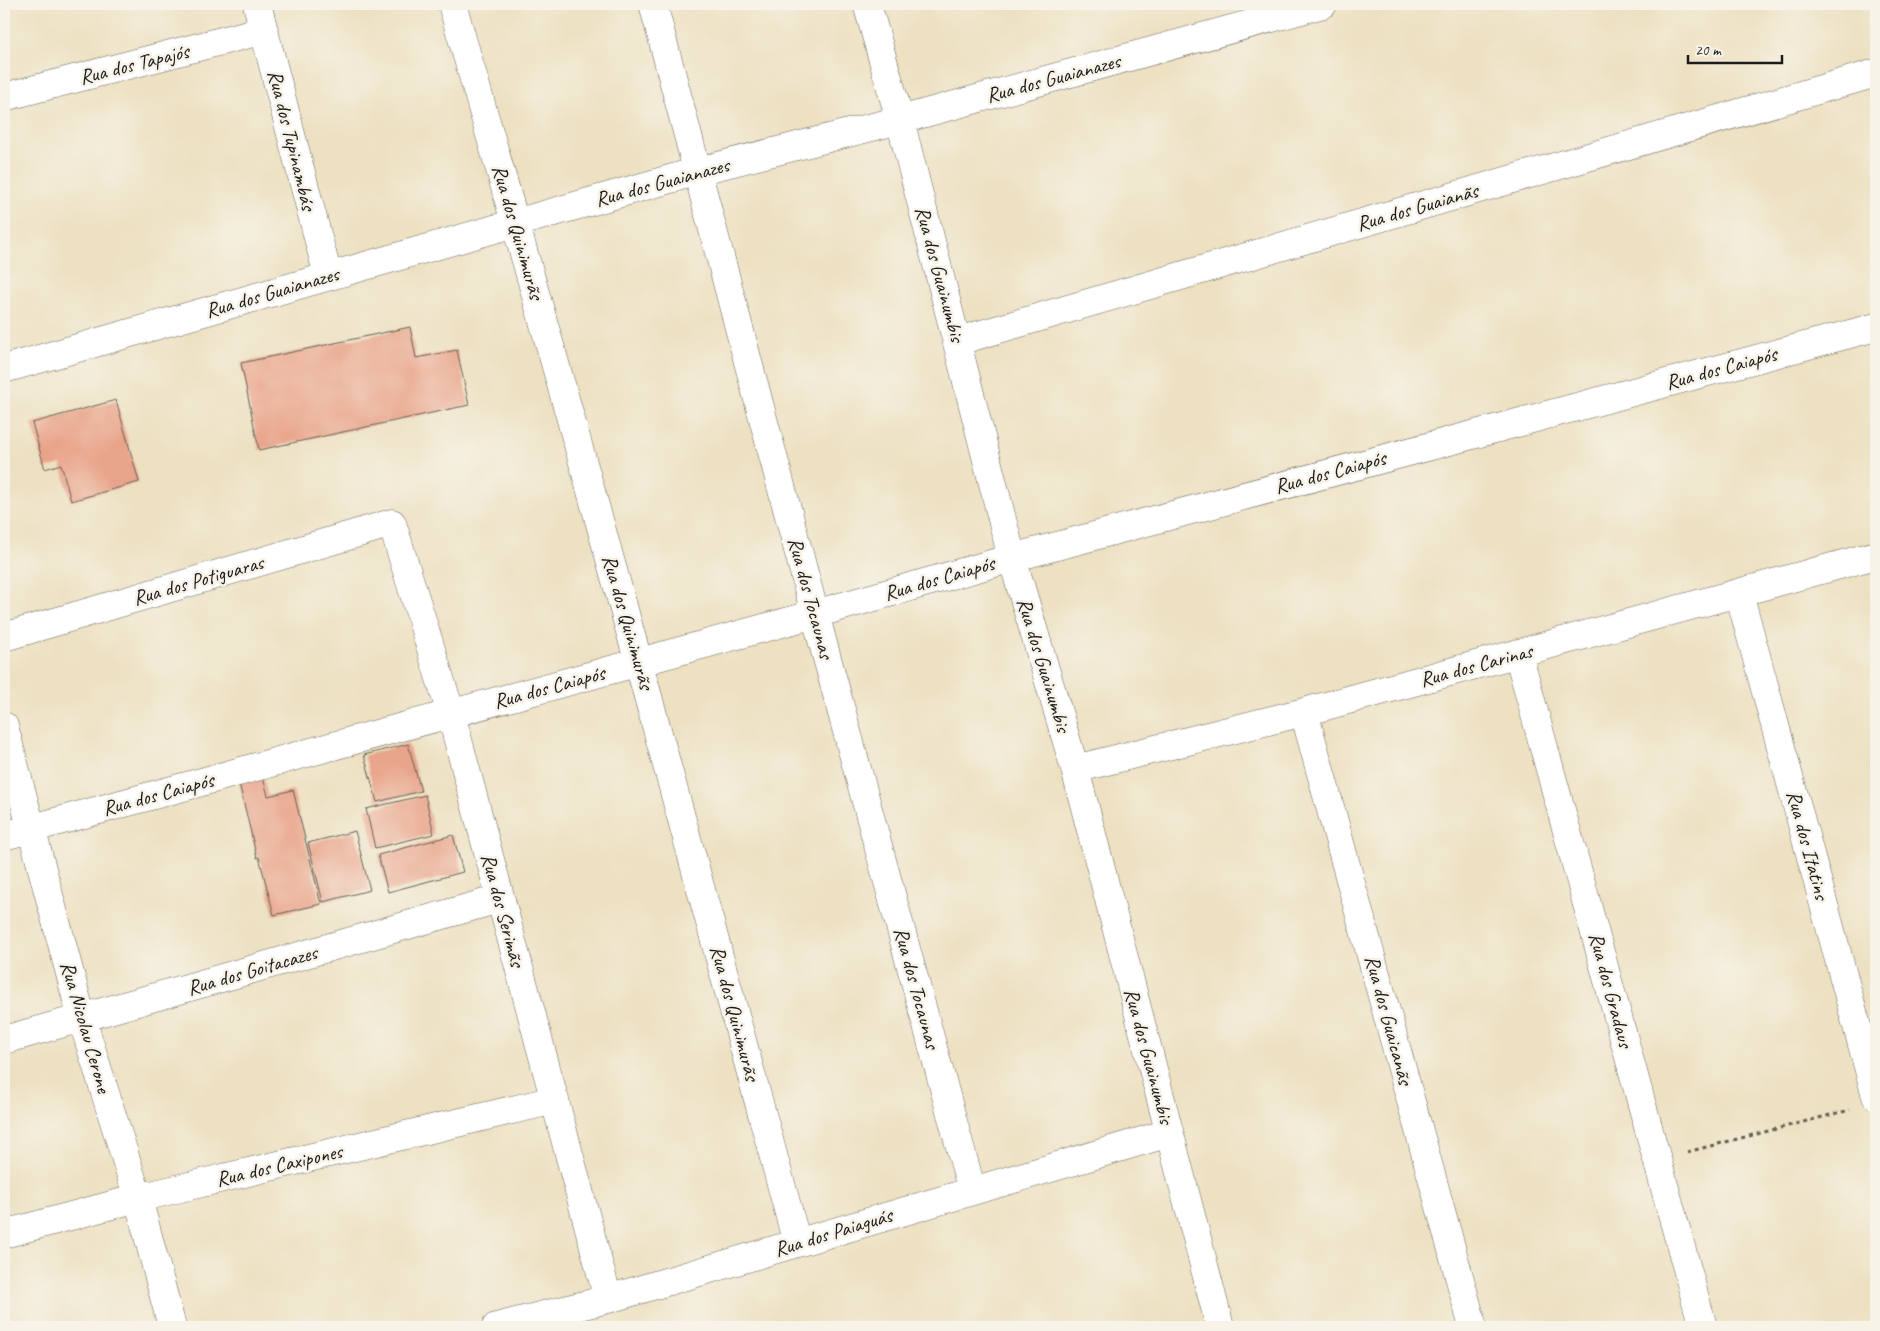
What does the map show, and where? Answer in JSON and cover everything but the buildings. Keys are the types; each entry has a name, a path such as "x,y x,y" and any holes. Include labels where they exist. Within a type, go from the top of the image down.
{"street":[{"name":"Rua dos Tupinambás","path":"257,4 328,276"},
{"name":"Rua dos Quinimurãs","path":"452,4 516,223 639,662 797,1242"},
{"name":"Rua dos Tocaunas","path":"653,4 815,614 972,1190"},
{"name":"Rua dos Guainumbis","path":"867,4 900,120 958,341 1012,558 1075,769 1220,1327"},
{"name":"Rua dos Guaianazes","path":"4,369 698,171 900,120 1323,4"},
{"name":"Rua dos Tapajós","path":"4,97 264,30"},
{"name":"Rua dos Guaianãs","path":"958,341 1876,73"},
{"name":"Rua dos Caiapós","path":"4,836 815,614 1012,558 1876,326"},
{"name":"Rua dos Potiguaras","path":"4,637 392,523"},
{"name":"Rua dos Serimãs","path":"392,523 451,714 499,899 608,1299"},
{"name":"Rua dos Carinas","path":"1075,769 1304,712 1876,555"},
{"name":"Rua dos Itatins","path":"1739,593 1867,1102"},
{"name":"Rua dos Gradaus","path":"1518,653 1703,1327"},
{"name":"Rua dos Guaicanãs","path":"1304,712 1473,1327"},
{"name":"Rua Nicolau Cerone","path":"4,726 82,1019 138,1198 172,1327"},
{"name":"Rua dos Goitacazes","path":"4,1040 499,899"},
{"name":"Rua dos Caxipones","path":"4,1234 138,1198 554,1100"},
{"name":"Rua dos Paiaguás","path":"496,1327 608,1299 1169,1133"}],"path":[{"path":"1657,1159 1867,1102"}]}
